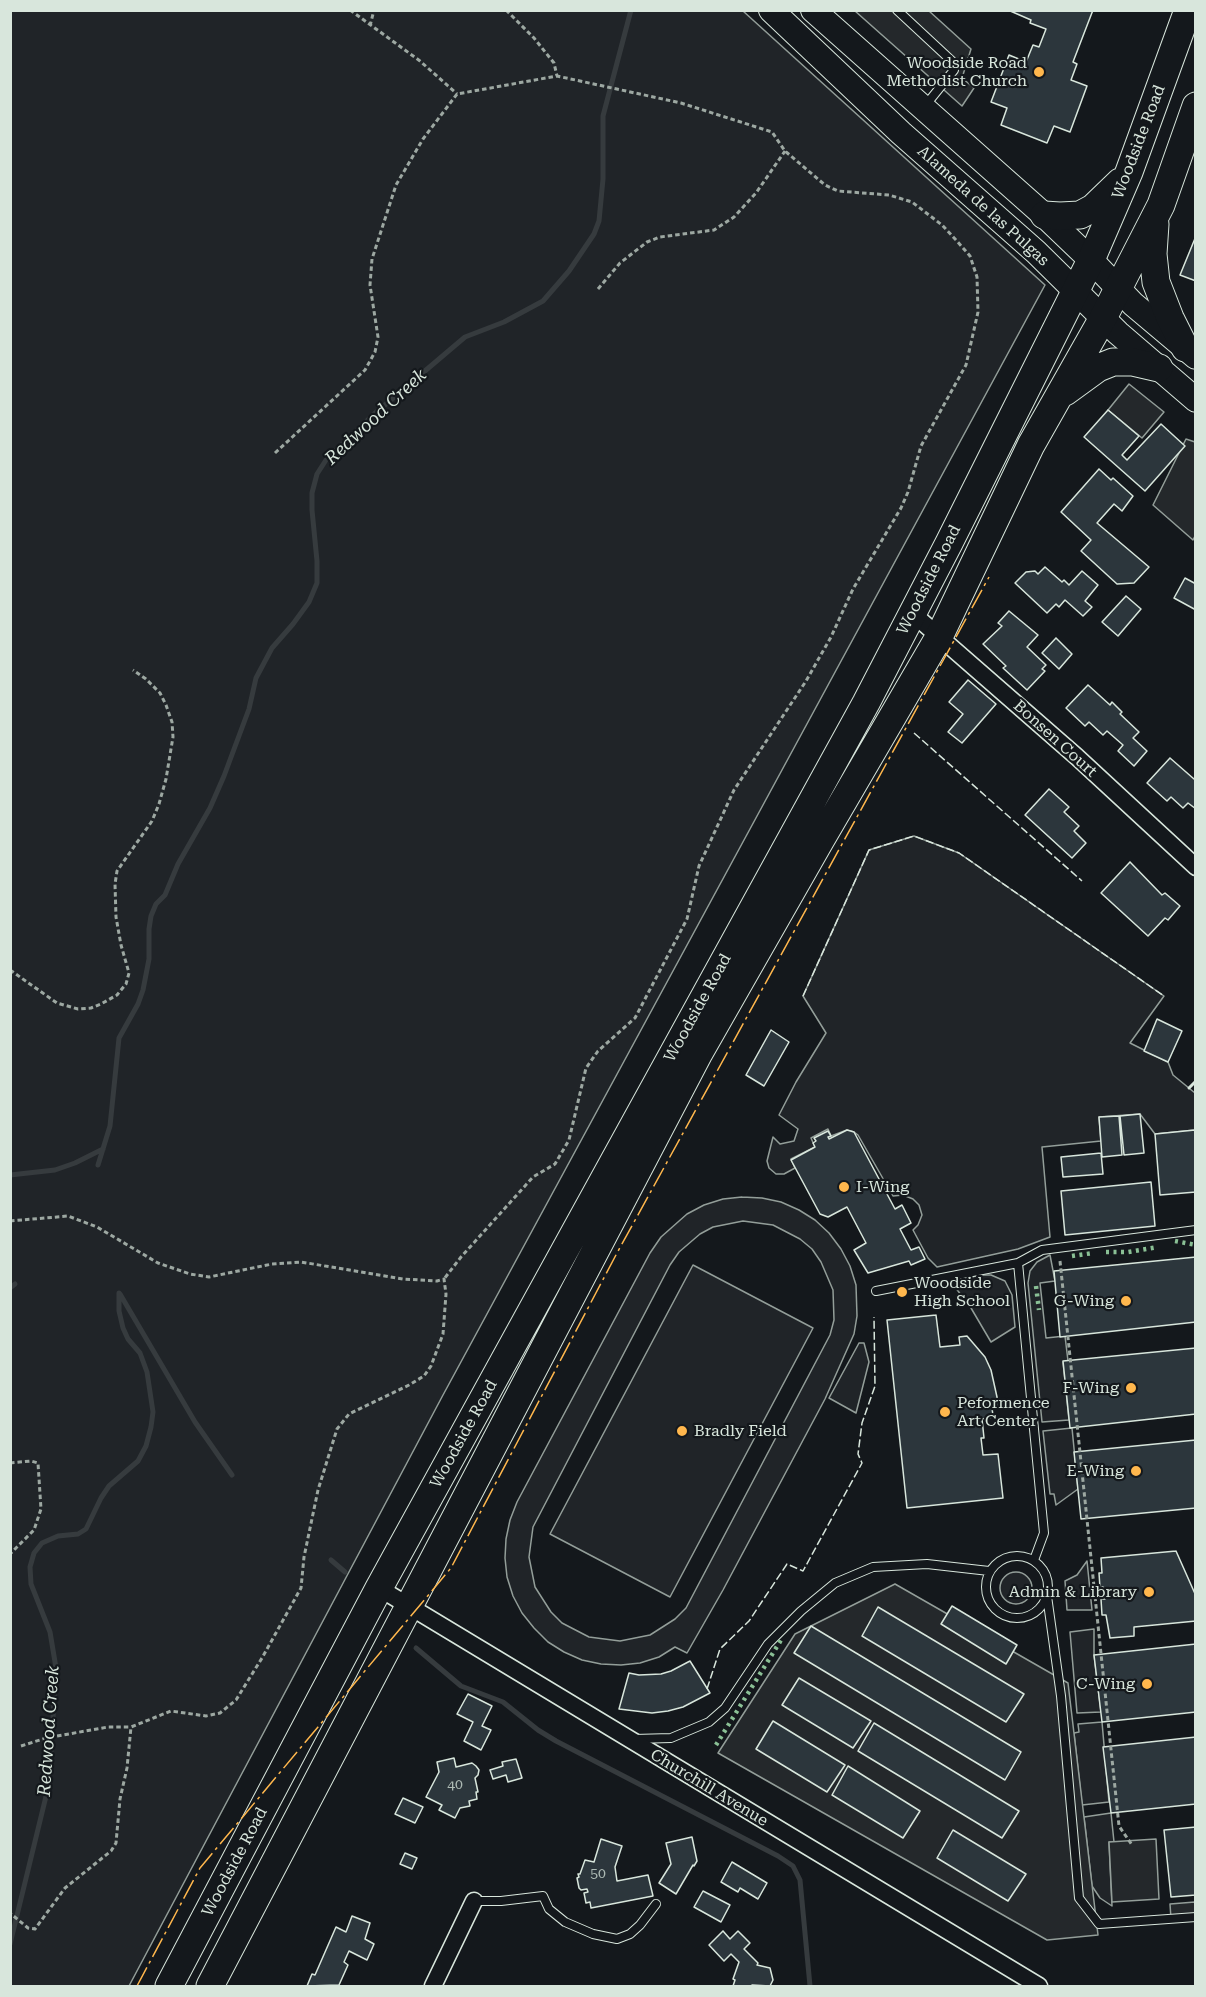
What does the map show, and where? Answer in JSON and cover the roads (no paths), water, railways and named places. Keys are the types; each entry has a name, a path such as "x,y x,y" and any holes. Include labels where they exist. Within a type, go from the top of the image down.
{"main road":[{"name":"Alameda de las Pulgas","path":"771,10 901,133 1036,252 1103,318 1196,400"},
{"name":"Woodside Road","path":"169,1986 379,1588 866,703 1091,260 1130,172 1188,10"},
{"name":"Alameda de las Pulgas","path":"816,11 1044,215 1133,304 1190,353"},
{"name":"Woodside Road","path":"210,1986 699,1053 939,637 1031,445 1103,318 1156,216 1196,106"},
{"path":"901,133 922,108"},
{"path":"1044,215 1080,215 1093,208 1130,172"},
{"path":"1156,216 1153,254 1155,282 1170,318 1190,353"},
{"path":"1059,396 1098,368 1113,362 1133,362 1159,368"}],"street":[{"name":"Bonsen Court","path":"912,613 1077,757 1196,867"},
{"name":"Churchill Avenue","path":"379,1588 1039,1986"},
{"path":"433,1986 474,1901"}],"lane":[{"path":"897,10 954,63 954,70 922,108"},
{"path":"876,1292 1018,1263 1042,1250 1196,1230"},
{"path":"1018,1263 1044,1533 1034,1560"},
{"path":"1047,1596 1042,1606 1034,1613 1025,1617 1004,1616 988,1601 985,1591 986,1581 996,1563 1005,1558 1025,1556 1034,1560 1047,1576 1047,1596 1061,1696 1079,1898 1099,1924 1196,1917"},
{"path":"630,1740 671,1737 709,1722 725,1708 768,1644 801,1611 835,1583 873,1567 927,1564 990,1571"},
{"path":"474,1901 501,1901 543,1896 549,1909 565,1922 593,1934 617,1939 630,1934 656,1905"}],"waterway":[{"name":"Redwood Creek","path":"98,1165 110,1126 119,1038 143,990 149,959 151,916 156,904 165,895 178,864 210,808 249,709 256,678 272,648 309,602 317,583 312,510 312,493 317,474 326,460 373,415 465,337 504,322 543,301 569,271 594,234 599,221 603,179 603,116 631,10"},
{"name":"Redwood Creek","path":"10,1175 55,1170 103,1149"},
{"path":"10,1288 15,1284"},
{"name":"Redwood Creek","path":"10,1944 49,1784 56,1668 50,1632 31,1584 30,1567 34,1553 42,1543 58,1536 78,1534 86,1529 109,1486 138,1461 146,1446 151,1427 153,1412 147,1372 140,1353 128,1339 123,1328 119,1311 119,1293"},
{"path":"120,1294 195,1422 232,1475"},
{"path":"331,1560 345,1572"},
{"path":"416,1648 461,1686 503,1702 538,1730 556,1741 778,1856 793,1866 800,1880 810,1986"}],"place":[{"name":"Woodside Road Methodist Church","path":"1039,72"},
{"name":"I-Wing","path":"844,1187"},
{"name":"Woodside High School","path":"902,1292"},
{"name":"G-Wing","path":"1126,1301"},
{"name":"F-Wing","path":"1131,1388"},
{"name":"Peformence Art Center","path":"945,1412"},
{"name":"Bradly Field","path":"682,1431"},
{"name":"E-Wing","path":"1136,1471"},
{"name":"Admin & Library","path":"1149,1592"},
{"name":"C-Wing","path":"1147,1684"}]}
